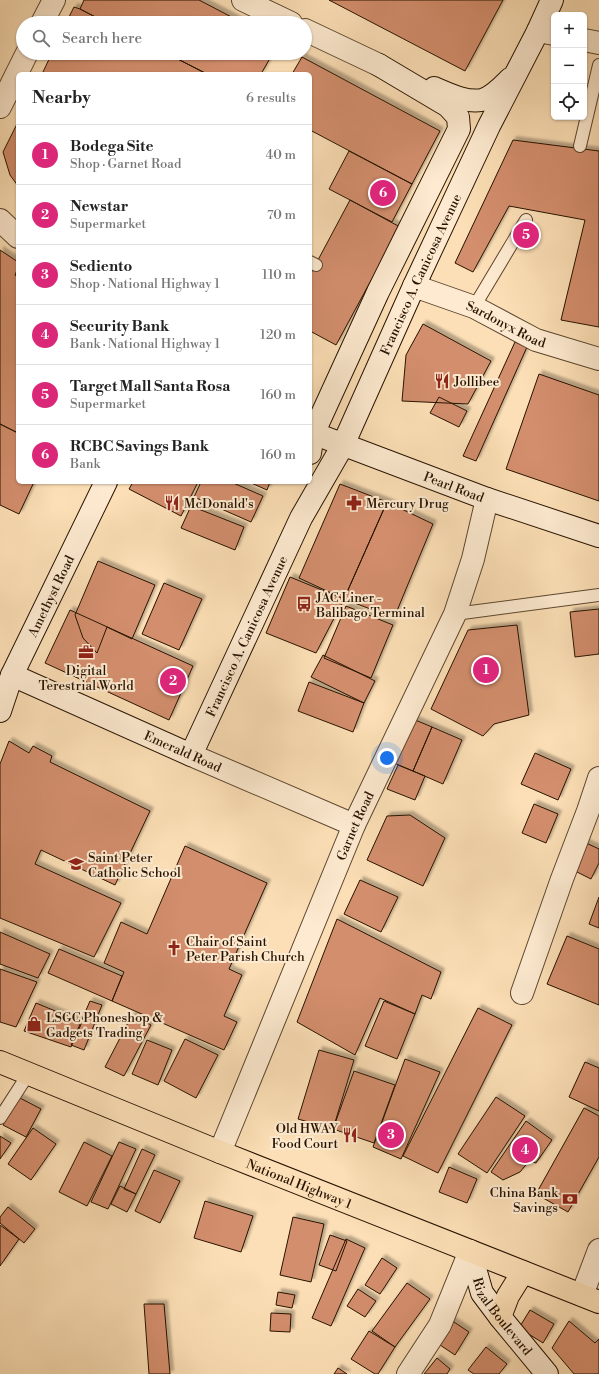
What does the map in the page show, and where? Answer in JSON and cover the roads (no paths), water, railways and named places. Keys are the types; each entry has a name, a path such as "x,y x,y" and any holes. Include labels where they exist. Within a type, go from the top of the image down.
{"highway":[{"name":"National Highway 1","path":"0,1062 220,1152 590,1298"},
{"path":"500,1317 508,1296 523,1272"}],"street":[{"path":"46,16 54,0"},
{"path":"243,0 276,16"},
{"name":"Francisco A. Canicosa Avenue","path":"191,755 301,518 343,445 414,286 489,126 516,73 546,33 552,0"},
{"path":"312,33 379,65 462,99 482,100 495,93 516,73"},
{"path":"587,41 599,43"},
{"path":"18,72 24,60"},
{"path":"312,437 373,290 459,129 458,117 448,106 379,65"},
{"path":"0,107 16,75"},
{"path":"0,220 16,235"},
{"name":"Sardonyx Road","path":"414,286 474,307 536,340 599,359"},
{"name":"Pearl Road","path":"312,439 343,445 487,499 599,536"},
{"name":"Amethyst Road","path":"0,711 12,675 105,484"},
{"name":"Francisco A. Canicosa Avenue","path":"301,518 306,484"},
{"name":"Garnet Road","path":"220,1152 354,825 455,614 473,559 487,499"},
{"name":"Emerald Road","path":"12,675 191,755 354,825"},
{"path":"522,993 599,778"},
{"path":"590,1298 599,1250"},
{"path":"408,1374 440,1325 470,1251"},
{"name":"Rizal Boulevard","path":"470,1251 482,1293 500,1317 548,1374"}],"lane":[{"path":"580,146 599,65"},
{"path":"474,307 526,220"},
{"path":"455,614 599,595"},
{"path":"0,1118 29,1073"}],"place":[{"name":"RCBC Savings Bank","path":"383,193"},
{"name":"Target Mall Santa Rosa","path":"526,235"},
{"name":"Jollibee","path":"442,381"},
{"name":"McDonald's","path":"172,503"},
{"name":"Mercury Drug","path":"354,503"},
{"name":"JAC Liner - Balibago Terminal","path":"304,604"},
{"name":"Digital Terestrial World","path":"86,652"},
{"name":"Bodega Site","path":"486,670"},
{"name":"Newstar","path":"173,681"},
{"name":"Saint Peter Catholic School","path":"76,864"},
{"name":"Chair of Saint Peter Parish Church","path":"174,948"},
{"name":"LSGC Phoneshop & Gadgets Trading","path":"34,1024"},
{"name":"Old HWAY Food Court","path":"350,1135"},
{"name":"Sediento","path":"391,1135"},
{"name":"Security Bank","path":"525,1150"},
{"name":"China Bank Savings","path":"570,1199"}]}
